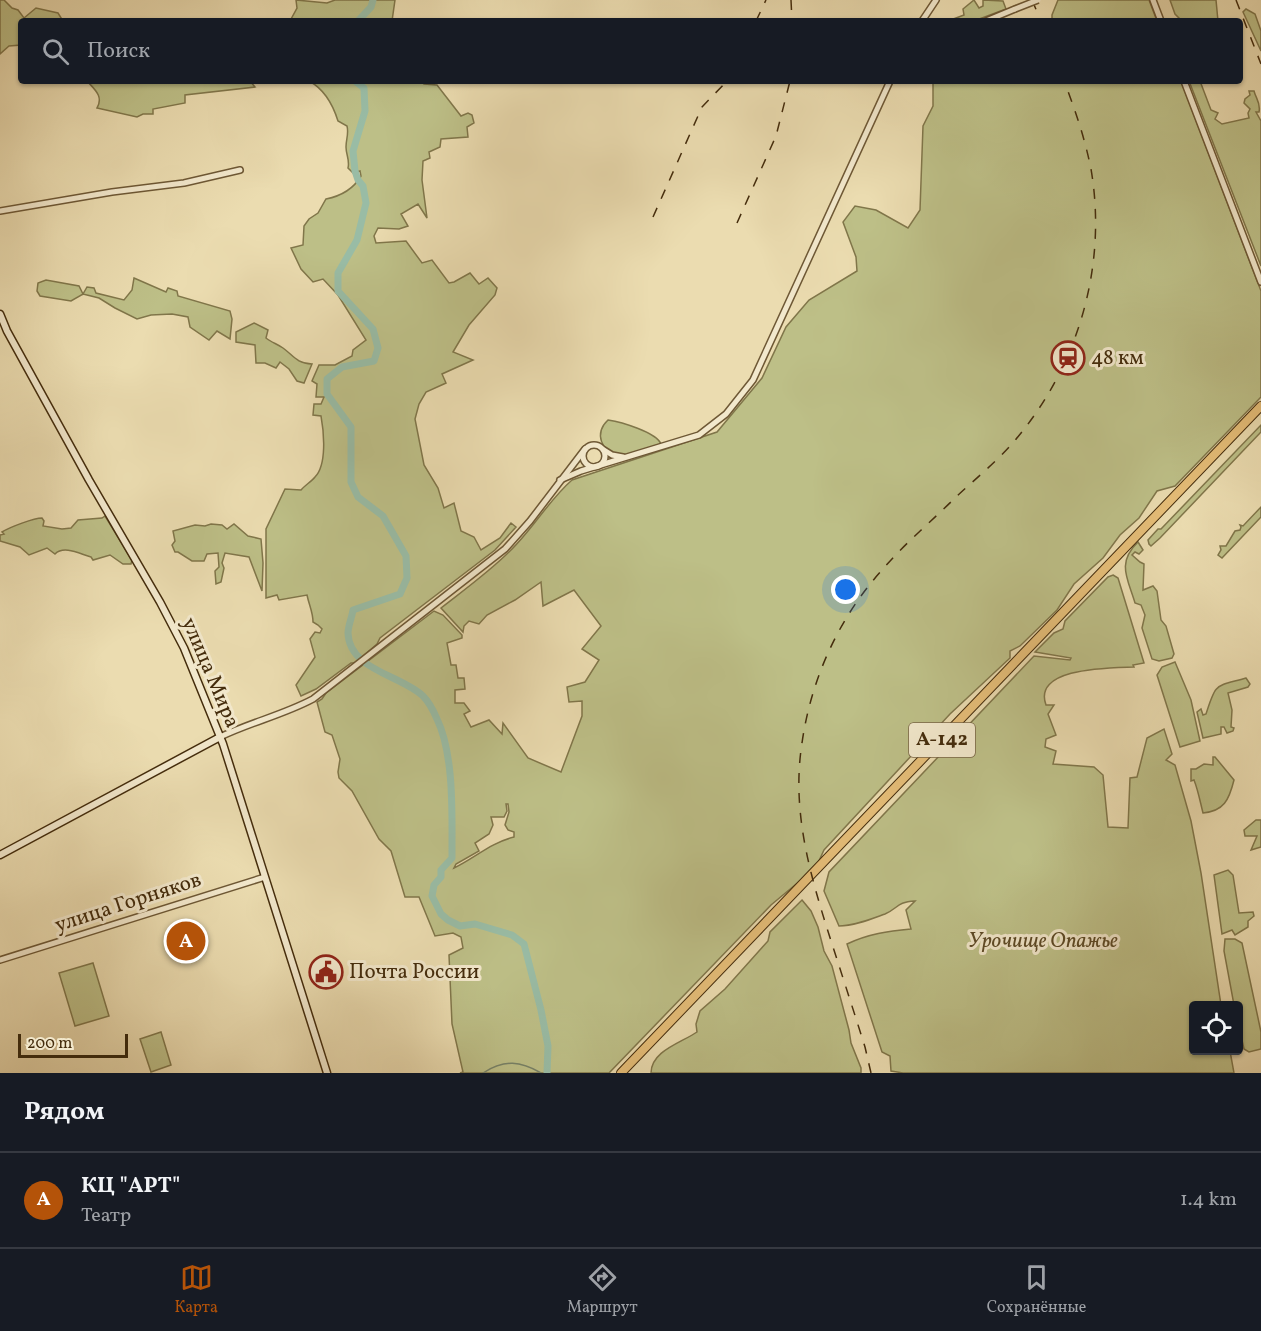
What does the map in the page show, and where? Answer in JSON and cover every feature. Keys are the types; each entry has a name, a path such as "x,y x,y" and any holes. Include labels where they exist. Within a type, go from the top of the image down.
{"highway":[{"name":"А-142","path":"621,1073 1261,406"}],"main road":[{"name":"улица Мира","path":"0,314 7,331 89,480 177,633 220,736 327,1073"},
{"path":"0,855 220,736"}],"street":[{"path":"925,18 936,0"},
{"path":"993,18 1038,0"},
{"path":"1153,0 1160,18"},
{"path":"560,480 699,435 726,414 753,380 889,84"},
{"path":"1185,84 1261,282"},
{"path":"0,211 112,192 184,183 240,170"},
{"path":"220,736 247,724 290,711 313,699 505,549 530,521 585,449 594,445 615,456 631,457"},
{"path":"585,449 582,455 584,462 596,467 604,460 602,448"},
{"name":"улица Горняков","path":"0,960 265,877"}],"green space":[{"path":"0,0 4,0 12,8 18,10 24,18 18,18 18,45 9,46 0,54"},
{"path":"296,0 327,3 335,0 395,0 392,18 292,18 297,8"},
{"path":"974,0 979,8 983,6 983,0 1003,1 1006,9 982,18 956,18 964,15 963,9"},
{"path":"1058,0 1149,0 1156,18 1052,18"},
{"path":"1170,0 1216,0 1218,18 1179,18"},
{"path":"36,8 58,13 61,18 24,18"},
{"path":"1246,9 1255,14 1261,31 1261,51 1243,12"},
{"path":"90,84 252,84 255,87 185,95 185,103 153,109 153,114 143,114 137,117 97,108 99,96"},
{"path":"313,84 437,85 461,116 468,113 472,115 474,123 467,127 468,137 441,139 440,147 429,152 430,158 423,161 422,180 427,218 418,204 401,214 408,226 399,229 378,228 374,236 376,243 406,241 422,263 432,260 449,283 470,273 479,284 488,278 497,288 495,295 469,325 453,352 473,360 442,374 446,383 426,392 419,404 415,419 424,465 438,488 444,508 454,503 461,531 474,537 481,550 500,538 511,523 516,527 495,550 380,638 377,644 355,663 351,663 316,689 301,696 296,685 315,657 310,639 315,632 320,633 322,629 313,622 307,595 279,600 277,595 266,598 266,529 285,489 301,490 319,472 324,439 321,416 313,415 314,404 321,404 324,397 316,397 317,384 312,381 319,365 335,365 352,356 353,350 366,340 338,295 323,279 313,282 301,269 291,248 303,245 304,226 318,213 326,199 347,191 361,176 360,171 353,173 348,168 347,126 338,121 327,98"},
{"path":"933,84 1182,84 1261,291 1261,397 1175,486 1157,491 1139,518 1120,535 1103,558 1074,584 1057,610 1020,646 1010,651 1010,658 950,714 824,850 818,863 807,875 771,905 609,1073 460,1073 463,1072 452,1024 449,955 463,948 461,937 453,933 435,936 419,897 405,897 391,851 379,839 352,791 339,778 340,759 332,735 325,732 317,702 434,611 443,615 462,635 462,638 447,643 451,665 456,665 458,678 464,678 465,689 455,690 455,703 464,703 470,711 464,714 471,727 489,720 502,734 503,723 528,758 561,772 582,716 582,701 569,702 567,687 585,682 599,660 582,649 601,626 574,590 543,606 541,582 515,600 487,615 479,624 469,621 464,626 463,632 441,608 485,574 510,551 572,480 717,432 762,378 786,327 809,300 857,271 856,257 843,222 855,206 876,210 908,228 920,210 923,126 933,106","holes":["506,804 508,804 509,812 505,825 508,830 514,832 514,837 490,847 454,868 456,864 479,851 475,843 489,834 493,825 491,817 504,817 507,811"]},
{"path":"1190,84 1201,84 1211,110 1218,113 1215,119 1222,124 1249,118 1250,109 1244,103 1250,95 1249,91 1254,91 1258,101 1259,112 1256,112 1261,121 1261,266"},
{"path":"134,278 166,292 168,288 177,291 178,296 230,311 232,319 230,339 217,331 209,340 190,327 188,317 172,314 151,315 137,319 99,298 83,294 87,287 94,288 96,293 124,300 132,290"},
{"path":"46,280 79,286 83,294 71,301 40,296 37,291 38,283"},
{"path":"254,323 268,330 266,338 299,361 312,364 304,383 297,381 289,369 280,362 276,368 265,363 256,363 255,345 236,342 236,332"},
{"path":"608,420 629,425 652,435 661,444 629,456 613,454 604,446 601,436 601,431"},
{"path":"1261,425 1261,432 1151,546 1148,540 1158,529 1161,529"},
{"path":"1261,507 1261,517 1222,558 1218,555 1221,550 1220,546 1226,546 1235,531 1240,530 1240,525 1243,526"},
{"path":"105,516 132,560 131,564 123,564 110,555 93,560 91,557 67,550 55,554 47,548 29,555 20,547 0,541 0,535 4,534 2,532 34,519 42,518 43,526 62,529 71,528 78,520"},
{"path":"234,524 248,536 261,539 262,591 249,557 225,553 221,582 216,584 215,571 219,567 218,553 207,554 204,561 192,561 175,552 172,545 175,541 173,531 195,525 222,525 227,529"},
{"path":"1138,542 1143,550 1139,554 1135,552 1132,555 1144,564 1143,590 1153,586 1157,591 1161,620 1166,626 1174,654 1172,658 1159,661 1152,659 1142,628 1145,615 1141,605 1135,603 1127,579 1127,557"},
{"name":"Урочище Опажье","path":"1113,575 1118,578 1144,663 1133,665 1134,667 1076,672 1051,683 1045,692 1046,705 1054,705 1048,714 1056,735 1046,739 1045,747 1056,751 1053,764 1094,767 1103,775 1108,827 1128,828 1130,778 1137,777 1147,738 1164,729 1172,754 1166,760 1175,765 1191,821 1220,1001 1189,1001 1189,1055 1231,1055 1234,1073 903,1073 891,1071 890,1056 882,1052 847,944 878,934 911,929 906,910 915,901 901,904 890,912 868,920 839,926 824,891 829,872 1034,656 1070,660 1071,658 1035,652 1054,633 1063,629 1065,621 1108,577"},
{"path":"1175,662 1191,700 1200,741 1180,747 1157,675 1162,667"},
{"path":"1246,678 1250,684 1248,687 1228,693 1233,731 1227,733 1224,727 1221,727 1221,734 1203,738 1197,712 1201,709 1203,715 1206,714 1212,696 1218,687"},
{"path":"1213,757 1234,780 1228,799 1221,807 1203,813 1194,780 1191,781 1191,769 1204,764 1213,765"},
{"path":"1256,820 1261,820 1261,847 1251,850 1257,836 1245,836 1244,830"},
{"path":"1228,870 1233,875 1239,913 1253,912 1254,916 1248,921 1248,927 1235,935 1232,930 1222,934 1214,875"},
{"path":"802,900 811,911 824,951 832,966 851,1043 861,1073 651,1073 652,1065 661,1053 697,1032 696,1024 700,1011 725,989 768,941 770,932"},
{"path":"1225,939 1235,939 1242,943 1261,1032 1261,1049 1249,1052 1244,1049 1243,1001 1233,1001 1224,951"},
{"path":"93,963 109,1016 75,1026 59,973"},
{"path":"161,1032 171,1065 151,1072 140,1039"}],"waterway":[{"path":"361,18 371,7 373,0"},
{"path":"359,84 364,88 365,111 353,151 355,171 363,186 366,203 357,240 338,273 338,291 373,329 378,348 374,361 342,367 327,379 327,394 351,427 351,482 358,497 383,516 406,556 407,578 400,594 353,610 348,633 357,656 366,664 414,689 423,696 436,716 443,733 449,766 452,802 452,858 441,870 441,877 434,885 432,896 441,914 448,920 460,926 475,924 512,935 524,944 548,1046 547,1073"},
{"path":"483,1073 498,1065 512,1063 541,1073"}],"railway":[{"path":"757,18 766,0"},
{"path":"791,0 792,18"},
{"path":"1032,0 1040,18"},
{"path":"1236,0 1261,64"},
{"path":"653,217 702,107 724,84"},
{"path":"737,223 776,136 789,84"},
{"path":"871,1073 865,1047 817,895 805,845 799,795 799,769 806,719 829,650 853,607 900,550 1011,445 1034,416 1054,384 1070,351 1091,280 1095,243 1095,206 1086,147 1065,84"}],"place":[{"name":"48 км","path":"1068,358"},
{"name":"КЦ \"АРТ\"","path":"186,941"},
{"name":"Почта России","path":"326,972"}]}
